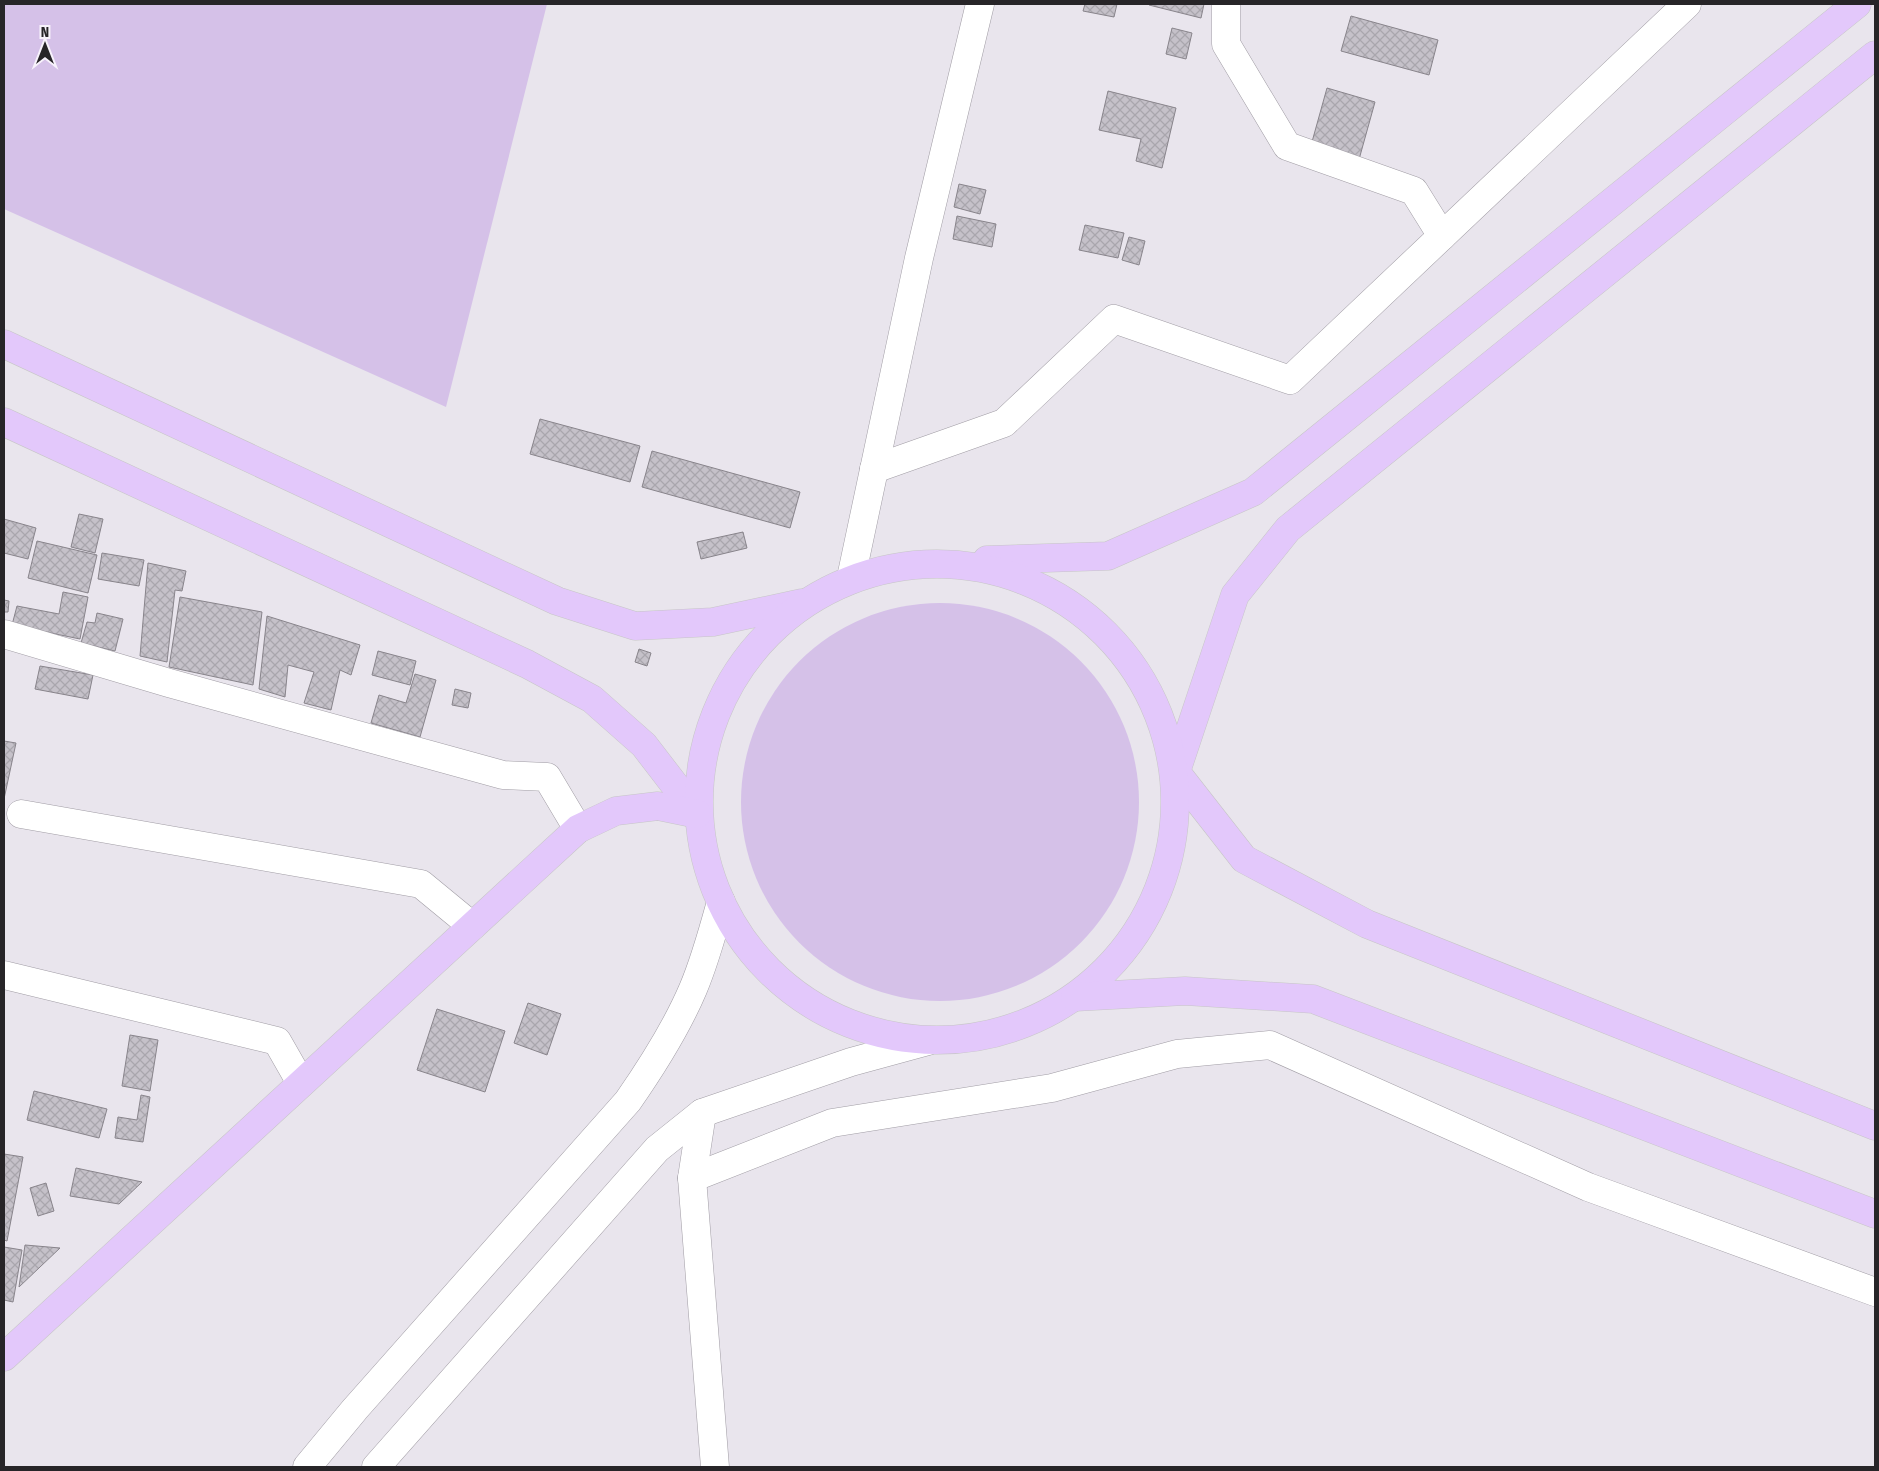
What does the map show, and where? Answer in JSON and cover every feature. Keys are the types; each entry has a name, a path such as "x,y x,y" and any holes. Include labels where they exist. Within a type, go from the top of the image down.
{"main road":[{"path":"1857,4 1253,492 1108,556 921,562 851,578 802,604 743,660 707,733 697,814 710,878 739,937 784,985 851,1025 928,1041 1005,1032 1076,997 1136,936 1144,919 1171,858 1176,772 1235,595 1288,529 1875,54"},
{"path":"4,344 557,601 635,626 713,622 802,604"},
{"path":"4,422 527,664 592,699 644,745 697,814"},
{"path":"921,562 1011,573 1091,616 1148,686 1176,772 1244,858 1367,924 1875,1126"},
{"path":"4,1356 578,829 616,811 658,806 697,814"},
{"path":"1076,997 1185,992 1313,999 1875,1214"}],"street":[{"path":"851,578 919,258 980,4"},
{"path":"1226,4 1226,44 1287,146 1414,191 1442,236"},
{"path":"874,470 1004,423 1114,319 1290,380 1687,4"},
{"path":"4,634 169,684 503,775 547,778 578,829"},
{"path":"21,814 421,884 472,926"},
{"path":"307,1467 355,1409 628,1101 674,1029 693,988 709,946 721,902"},
{"path":"4,975 277,1041 301,1083"},
{"path":"376,1467 657,1149 702,1113 842,1065 928,1041"},
{"path":"692,1178 832,1123 1052,1088 1178,1054 1270,1045 1588,1187 1875,1292"},
{"path":"702,1113 692,1178 715,1467"}],"shaded area":[{"path":"4,4 547,4 446,407 4,209"},
{"path":"940,603 979,606 1016,618 1051,636 1081,661 1106,691 1124,726 1136,763 1139,802 1136,841 1124,878 1106,913 1081,943 1051,968 1016,986 979,998 940,1001 901,998 864,986 829,968 799,943 774,913 756,878 744,841 741,802 744,763 756,726 774,691 799,661 829,636 864,618 901,606"}],"building":[{"path":"1085,4 1117,4 1114,17 1083,11"},
{"path":"1150,4 1204,4 1201,18"},
{"path":"1351,16 1438,40 1429,75 1341,51"},
{"path":"1172,28 1192,33 1186,59 1166,54"},
{"path":"1327,88 1375,102 1358,163 1310,149"},
{"path":"1108,91 1176,108 1162,168 1136,161 1141,139 1099,130"},
{"path":"959,184 986,190 980,214 954,207"},
{"path":"957,216 996,224 992,247 953,239"},
{"path":"1085,225 1124,233 1118,258 1079,250"},
{"path":"1129,237 1145,241 1139,265 1122,260"},
{"path":"540,419 640,446 630,482 530,454"},
{"path":"652,451 800,492 790,528 642,487"},
{"path":"79,514 103,519 95,553 71,547"},
{"path":"4,519 36,528 28,559 4,553"},
{"path":"743,532 747,548 701,559 697,542"},
{"path":"37,541 97,555 88,593 28,578"},
{"path":"102,553 144,560 139,586 98,579"},
{"path":"148,563 186,571 182,591 175,590 167,662 140,656"},
{"path":"63,592 88,597 80,639 12,625 17,606 59,614"},
{"path":"180,597 262,612 253,685 169,667"},
{"path":"4,600 9,601 8,612 4,612"},
{"path":"97,613 123,619 115,651 81,643 87,622 95,623"},
{"path":"267,616 360,645 351,675 340,670 331,710 304,703 314,672 288,665 285,697 259,689"},
{"path":"639,649 651,653 647,666 635,662"},
{"path":"378,651 416,661 410,685 372,675"},
{"path":"40,666 93,675 88,699 35,689"},
{"path":"415,674 436,680 420,737 371,723 379,695 406,703"},
{"path":"455,689 471,693 468,708 452,705"},
{"path":"4,741 16,743 4,799"},
{"path":"528,1003 561,1014 547,1055 514,1043"},
{"path":"437,1009 505,1031 485,1092 417,1070"},
{"path":"130,1035 158,1040 150,1091 122,1086"},
{"path":"34,1091 107,1109 99,1138 27,1120"},
{"path":"141,1095 150,1097 143,1142 115,1138 118,1117 137,1120"},
{"path":"4,1154 23,1157 7,1241 4,1240"},
{"path":"76,1168 142,1182 119,1204 70,1196"},
{"path":"46,1183 54,1211 38,1216 30,1188"},
{"path":"25,1245 60,1248 19,1287"},
{"path":"4,1247 22,1250 13,1302 4,1300"}]}
